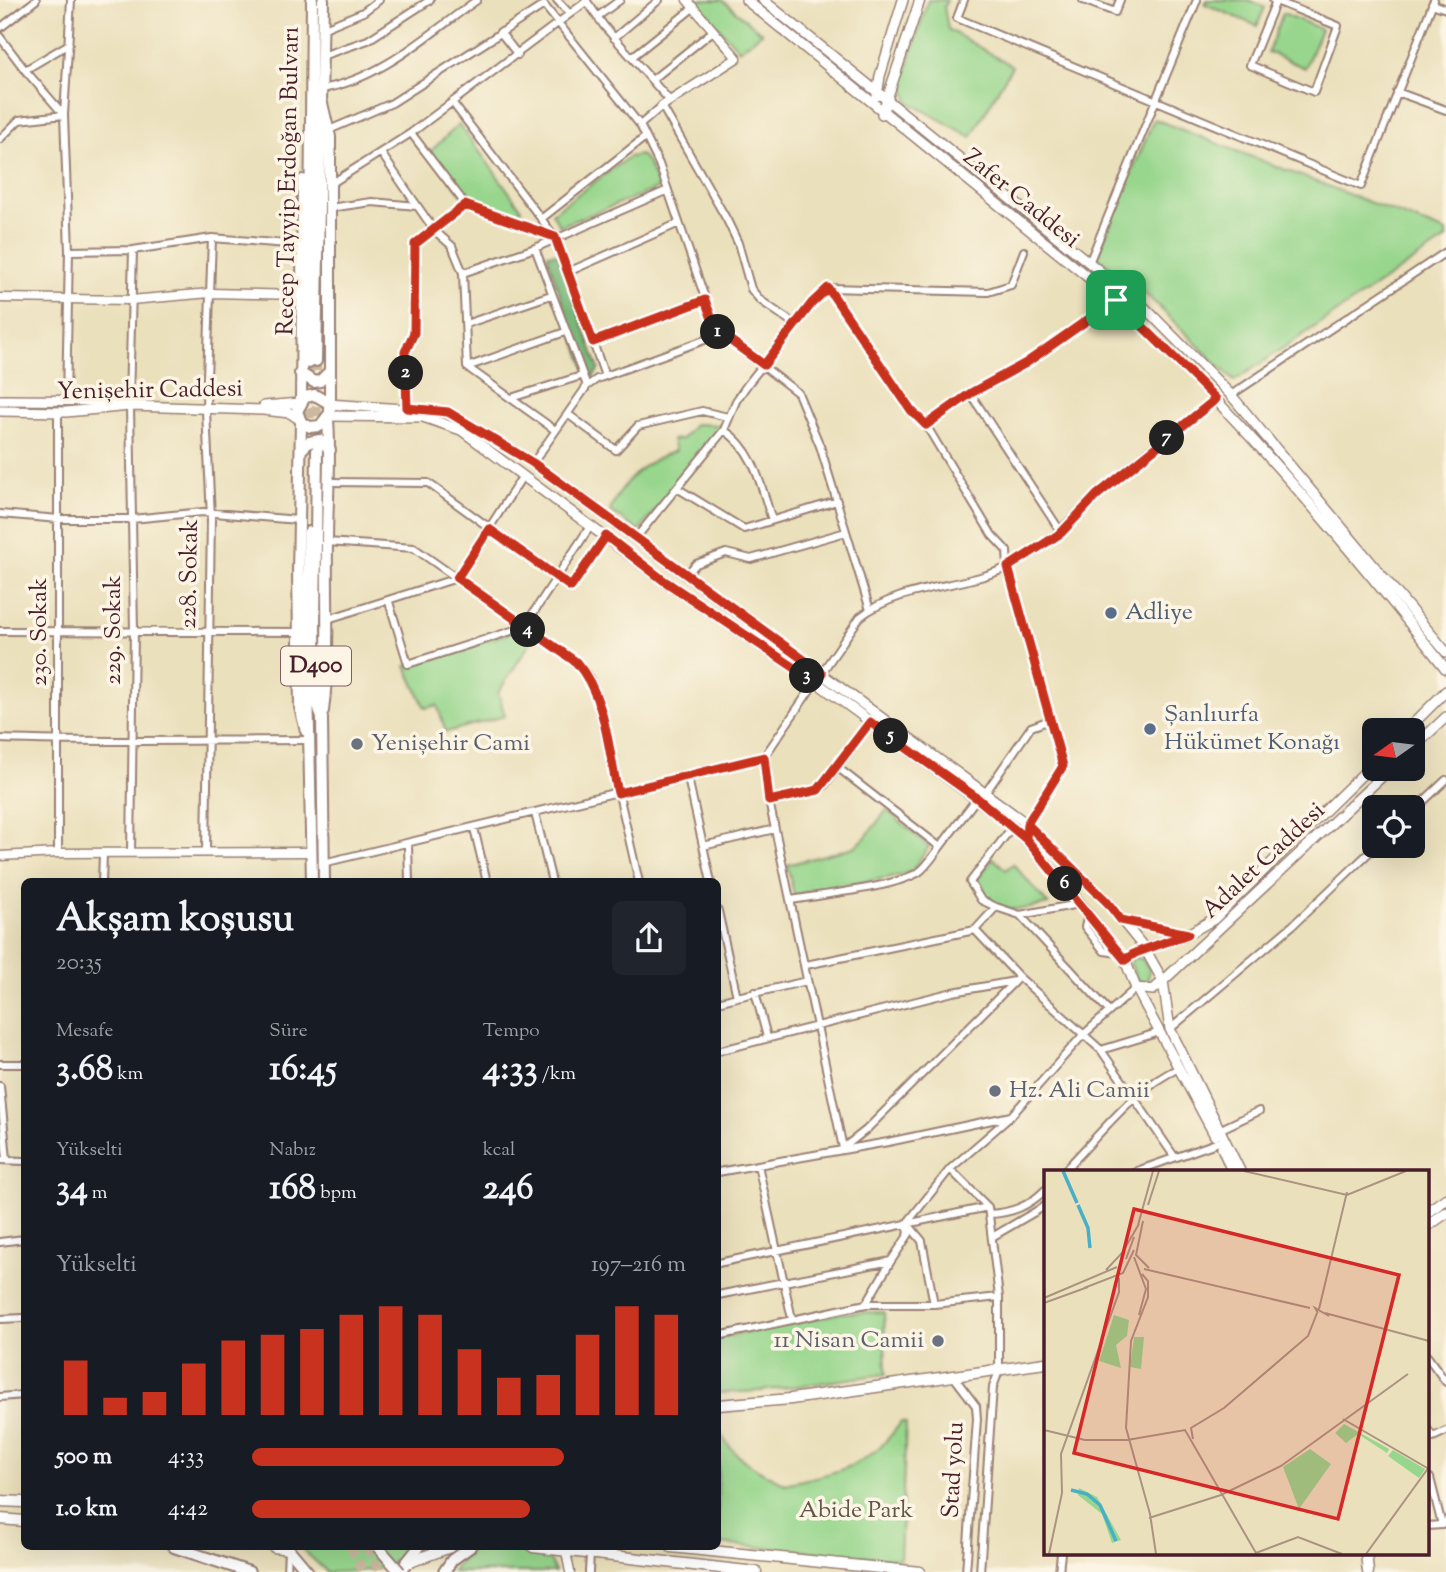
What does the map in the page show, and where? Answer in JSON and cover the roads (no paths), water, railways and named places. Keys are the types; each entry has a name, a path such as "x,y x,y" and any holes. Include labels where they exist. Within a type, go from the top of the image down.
{"highway":[{"name":"Recep Tayyip Erdoğan Bulvarı","path":"312,0 309,95 313,362 323,0"},
{"path":"321,94 329,130 328,417 331,456 327,542 328,619 322,718"},
{"path":"309,95 300,295 300,420 309,451"},
{"path":"300,373 314,382 320,381 328,373"},
{"path":"300,402 315,395 328,403"},
{"path":"300,420 315,427 328,417"},
{"path":"310,740 303,727 300,707 298,520 309,442 320,440 327,444 331,456"},
{"name":"D400","path":"309,451 316,698 322,718 324,878"},
{"name":"D400","path":"309,451 307,631 312,878"},
{"path":"183,1550 249,1572"},
{"path":"290,1550 308,1572"},
{"path":"381,1550 400,1572 410,1567 418,1550"},
{"path":"444,1572 452,1560 466,1550"}],"main road":[{"name":"Zafer Caddesi","path":"746,0 882,114 1116,300 1216,399 1348,547 1446,669"},
{"name":"Zafer Caddesi","path":"763,0 1143,306 1231,395 1446,652"},
{"path":"871,105 878,93 880,76 903,0"},
{"path":"882,114 920,0"},
{"name":"Yenişehir Caddesi","path":"0,400 66,400 263,410 290,413 300,420"},
{"name":"Yenişehir Caddesi","path":"206,408 300,402"},
{"name":"Yenişehir Caddesi","path":"0,411 58,412 130,403"},
{"path":"328,403 448,412 533,463 822,673 982,795 1026,839 1122,957 1136,988 1165,1031 1240,1170"},
{"path":"328,417 423,417 461,430 663,580 816,682 870,722 1027,824 1107,902 1145,949 1163,981 1165,1031 1179,1068 1232,1170"},
{"path":"1419,718 1446,691"},
{"path":"1425,737 1446,717"},
{"name":"Adalet Caddesi","path":"1122,957 1188,934 1214,919 1362,775"},
{"name":"Adalet Caddesi","path":"1163,981 1377,781"},
{"path":"1136,988 1153,990 1163,981"},
{"path":"1428,1211 1446,1199"},
{"path":"1428,1225 1446,1213"},
{"path":"721,1405 790,1399 1044,1363"},
{"path":"0,1501 21,1502"},
{"path":"0,1519 21,1521"},
{"path":"410,1567 444,1550"},
{"path":"553,1550 756,1572"},
{"path":"701,1550 920,1572"},
{"path":"1366,1554 1368,1572"}],"street":[{"path":"0,28 36,0"},
{"path":"66,400 69,251 64,115 71,0"},
{"path":"322,29 363,12 379,0"},
{"path":"322,56 368,40 430,0"},
{"path":"321,94 388,62 477,0"},
{"path":"557,0 570,14"},
{"path":"597,17 620,0"},
{"path":"614,38 659,0"},
{"path":"640,125 662,106 737,58 687,0"},
{"path":"964,0 957,18 1360,186 1433,2 1446,9"},
{"path":"1083,0 1115,12 1120,0"},
{"path":"1090,263 1197,0"},
{"path":"1275,0 1338,26 1314,92 1250,65 1275,0"},
{"path":"329,185 411,133 518,55 586,1 614,38 670,101"},
{"path":"329,130 392,103 540,5 544,5 640,125 668,190 677,224 716,330 798,393 811,421 870,610"},
{"path":"632,57 693,8"},
{"path":"652,80 713,31"},
{"path":"500,32 518,55"},
{"path":"0,37 64,115"},
{"path":"25,70 69,44"},
{"path":"1397,93 1446,110"},
{"path":"452,102 555,237 605,376"},
{"path":"662,106 727,220 738,243 751,289 760,300 796,325"},
{"path":"0,139 19,120 64,115"},
{"path":"411,133 466,205 555,237"},
{"path":"541,219 645,138"},
{"path":"381,153 434,230 452,246 463,273 467,367"},
{"path":"463,273 535,247 668,190"},
{"path":"329,208 372,202 417,205"},
{"path":"407,408 405,352 414,333 415,244 466,205"},
{"path":"568,272 677,224"},
{"path":"69,251 133,250 212,238 301,245"},
{"name":"228. Sokak","path":"206,853 207,630 211,513 206,408 212,238"},
{"path":"535,247 581,376 587,386"},
{"name":"229. Sokak","path":"131,853 134,631 130,403 133,250"},
{"path":"828,288 988,292 1011,285 1024,251"},
{"path":"1231,395 1446,252"},
{"path":"635,539 724,430 736,401 828,288"},
{"path":"828,288 904,400 926,425 992,535 1007,551 1008,567 1063,766 1027,824 1026,839"},
{"path":"0,299 131,300 210,293 300,295"},
{"path":"466,324 551,295"},
{"path":"593,342 705,300"},
{"path":"926,425 971,393 1026,363 1116,300"},
{"path":"467,367 565,332"},
{"path":"533,463 587,386 605,376 721,334"},
{"path":"467,367 555,430"},
{"path":"511,398 581,376"},
{"path":"971,393 1061,533"},
{"path":"323,863 688,778 764,757 860,617 889,601 1008,567 1061,533 1097,495 1216,399"},
{"path":"569,415 616,450 638,426 702,411 728,417"},
{"name":"230. Sokak","path":"58,412 58,853"},
{"path":"724,430 735,437 749,454 772,520"},
{"path":"328,619 389,602 457,578 522,477"},
{"path":"330,482 428,482 554,578 571,587 606,536"},
{"path":"677,488 744,528 837,501"},
{"path":"0,514 59,519 132,519 211,513 298,520"},
{"path":"389,602 408,664 524,627 591,524"},
{"path":"685,576 696,564 726,553 751,559 846,532"},
{"path":"327,542 414,548 576,662 590,678 597,694 638,878"},
{"path":"0,631 299,632"},
{"path":"791,900 894,881 922,870 982,795 1031,727 1050,720"},
{"path":"769,801 818,790 870,722"},
{"path":"0,739 133,743 174,739 310,740"},
{"path":"764,757 769,801 843,1149"},
{"path":"837,767 940,847"},
{"path":"688,778 710,878"},
{"path":"1425,800 1446,780"},
{"path":"535,813 551,878"},
{"path":"1013,826 970,882 981,900 1020,915 1108,1010"},
{"path":"474,828 485,878"},
{"path":"703,846 775,829"},
{"path":"408,844 409,878"},
{"path":"0,856 58,853 311,852"},
{"path":"102,878 103,854"},
{"path":"1101,1050 1165,1031 1293,925 1363,858"},
{"path":"1020,915 1079,904"},
{"path":"806,965 975,930 996,907"},
{"path":"1121,920 1188,934"},
{"path":"721,925 737,997"},
{"path":"975,930 1016,980 1101,1050 1174,1156"},
{"path":"721,1050 816,1024 1016,980"},
{"path":"843,1149 866,1130 1016,980"},
{"path":"721,1001 807,981"},
{"path":"866,1304 909,1234 907,1223 950,1169 1012,1116 1082,1036 1108,1010 1136,988"},
{"path":"755,992 767,1037"},
{"path":"0,1064 21,1064"},
{"path":"1065,1170 1136,1098 1163,1075 1179,1068"},
{"path":"0,1086 3,1160 21,1161"},
{"path":"1219,1129 1259,1111"},
{"path":"721,1171 1012,1116"},
{"path":"1139,1170 1219,1142"},
{"path":"758,1164 792,1319"},
{"path":"950,1169 989,1211 999,1297 999,1371 993,1387 980,1572"},
{"path":"721,1262 907,1223 1020,1209 1032,1203 1044,1191"},
{"path":"992,1237 1044,1207"},
{"path":"907,1223 922,1241 934,1304"},
{"path":"0,1242 21,1239"},
{"path":"721,1294 891,1261"},
{"path":"721,1335 866,1304 934,1304 999,1297"},
{"path":"0,1319 21,1318"},
{"path":"1428,1357 1446,1382"},
{"name":"Stad yolu","path":"954,1377 976,1406 977,1419 966,1572"},
{"path":"0,1397 21,1395"},
{"path":"1428,1430 1433,1437 1446,1431"},
{"path":"1428,1477 1444,1523"},
{"path":"286,1572 288,1550"},
{"path":"566,1552 570,1572"},
{"path":"589,1572 590,1554"},
{"path":"1059,1572 1061,1554"}],"tunnel":[{"path":"316,361 317,433"},
{"path":"309,363 310,452"},
{"path":"352,1550 363,1572"},
{"path":"369,1550 380,1572"}],"place":[{"name":"Adliye","path":"1111,613"},
{"name":"Şanlıurfa Hükümet Konağı","path":"1150,729"},
{"name":"Yenişehir Cami","path":"357,744"},
{"name":"Hz. Ali Camii","path":"995,1091"},
{"name":"11 Nisan Camii","path":"938,1341"}],"park label":[{"name":"Abide Park","path":"856,1511"}]}
